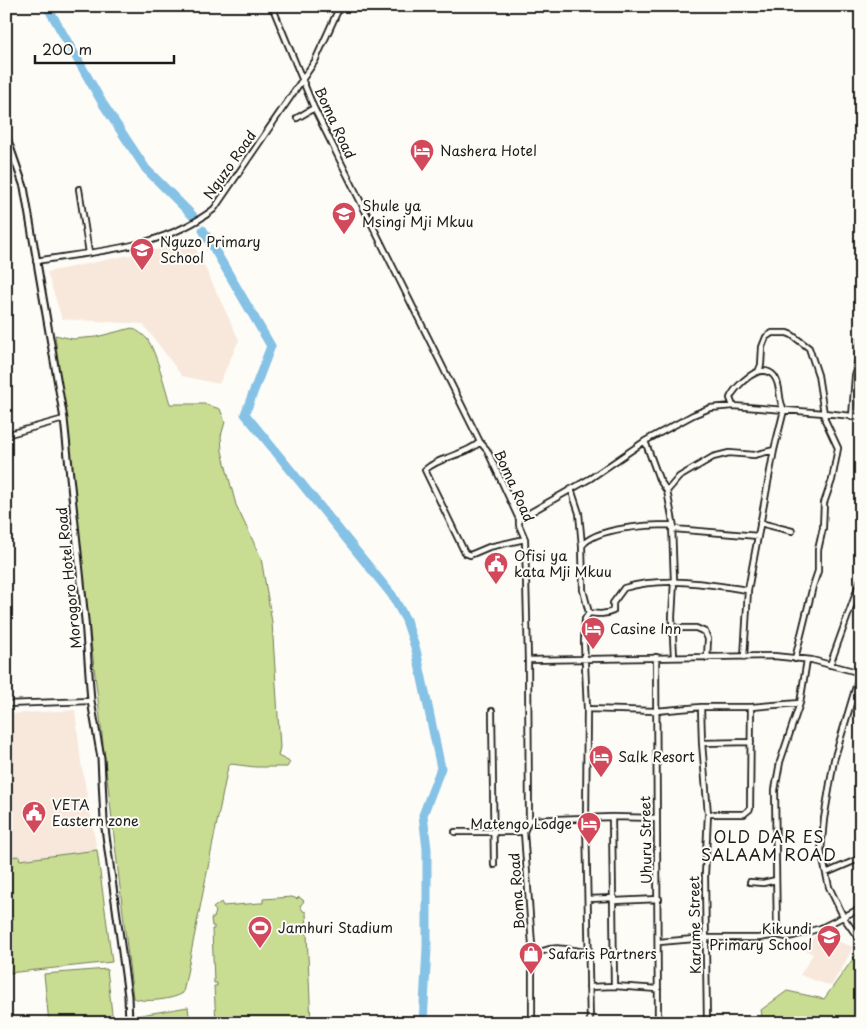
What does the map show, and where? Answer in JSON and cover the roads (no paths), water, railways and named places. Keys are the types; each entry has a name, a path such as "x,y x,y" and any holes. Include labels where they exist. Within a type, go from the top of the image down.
{"street":[{"name":"Boma Road","path":"272,6 314,108 480,442 487,450 519,519 519,525 525,539 529,820 524,832 532,945 532,1023"},
{"name":"Nguzo Road","path":"36,261 89,253 156,239 192,224 214,208 315,61 340,6"},
{"path":"297,118 314,108"},
{"name":"Morogoro Hotel Road","path":"6,135 24,187 64,420 85,620 91,702 101,758 104,820 128,996 129,1023"},
{"path":"79,189 89,253"},
{"path":"758,372 761,366 762,347 766,337 774,333 792,335 809,348 818,375 828,427 838,448 832,480 824,503 823,528 818,550 818,571 795,659"},
{"path":"852,417 861,341"},
{"path":"733,406 730,398 735,389 749,375 766,372 773,375 779,389 779,401 784,410 774,450 748,590 744,657"},
{"path":"519,519 572,489 645,441 702,411 717,407 733,406 824,413 861,418"},
{"path":"6,435 64,420"},
{"path":"645,441 658,479 667,491 673,527 674,581 672,617 674,657"},
{"path":"480,442 474,448 432,465 425,470 425,473 465,554 470,555 489,547 525,539"},
{"path":"667,491 679,477 713,456 729,453 754,455 774,450"},
{"path":"572,489 579,513 583,590 589,613 586,619 584,642 587,710 586,819 590,1023"},
{"path":"760,522 792,531"},
{"path":"582,546 586,541 607,532 631,528 673,527 758,536"},
{"path":"581,531 587,536 594,537"},
{"path":"830,665 861,579"},
{"path":"589,613 602,615 612,611 613,603 624,588 652,582 701,583 748,590"},
{"path":"674,628 696,628 704,632 708,639 707,658"},
{"path":"528,660 774,656 807,660 860,673 838,744 825,810 821,852 828,888 844,918 861,942"},
{"name":"Uhuru Street","path":"656,657 659,900 658,1023"},
{"path":"776,935 775,790 780,762 800,703 807,660"},
{"path":"6,704 91,702"},
{"path":"587,710 656,711 700,707 751,707 800,703"},
{"name":"Karume Street","path":"700,707 708,814 705,875 707,1023"},
{"path":"708,814 744,814 750,809 751,707"},
{"path":"492,711 494,865"},
{"path":"702,742 751,742"},
{"path":"529,820 612,817 657,818"},
{"path":"612,817 614,986"},
{"path":"455,832 524,832"},
{"path":"826,873 861,858"},
{"path":"750,882 776,880"},
{"path":"588,900 614,898 614,901 659,900"},
{"path":"659,942 706,938 759,938 776,935 786,937 802,934 844,918 861,908"},
{"path":"543,951 560,948 568,951 589,952"},
{"path":"589,987 614,986 658,989"}],"waterway":[{"path":"47,6 103,104 146,169 193,216"},
{"path":"203,230 271,346 245,414 392,595 406,620 416,650 441,768 423,815 427,849 427,948 423,1023"}],"place":[{"name":"Nashera Hotel","path":"422,172"},
{"name":"Shule ya Msingi Mji Mkuu","path":"344,235"},
{"name":"Nguzo Primary School","path":"142,271"},
{"name":"Ofisi ya kata Mji Mkuu","path":"496,585"},
{"name":"Casine Inn","path":"593,650"},
{"name":"Salk Resort","path":"601,778"},
{"name":"VETA Eastern zone","path":"34,834"},
{"name":"Matengo Lodge","path":"589,845"},
{"name":"Jamhuri Stadium","path":"260,949"},
{"name":"Kikundi Primary School","path":"829,958"},
{"name":"Safaris Partners","path":"531,975"}],"district":[{"name":"OLD DAR ES SALAAM ROAD","path":"769,846"}]}
